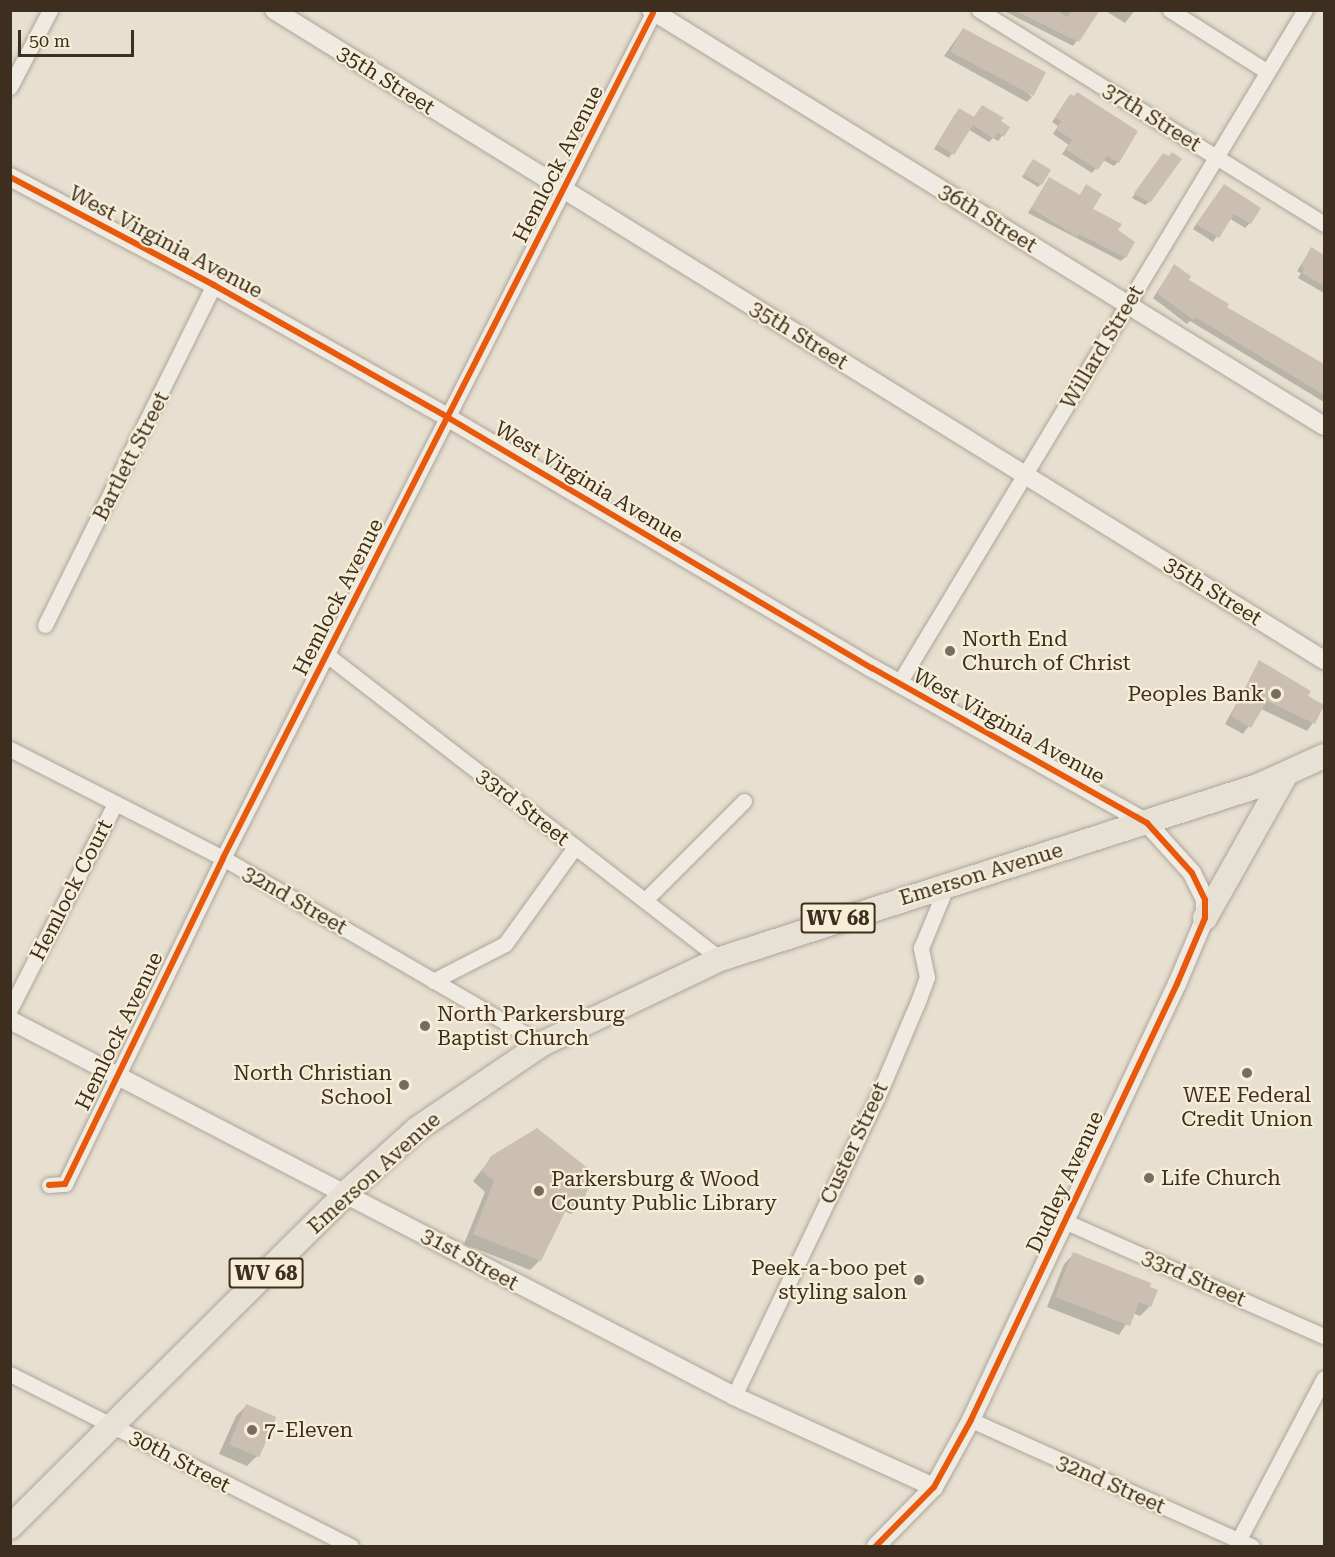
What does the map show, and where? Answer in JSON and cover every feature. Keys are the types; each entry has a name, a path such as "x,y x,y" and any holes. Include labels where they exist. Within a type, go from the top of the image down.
{"main road":[{"name":"Emerson Avenue","path":"10,1527 347,1192 417,1129 542,1044 720,959 1147,823 1286,774 1324,756"},
{"path":"1205,918 1286,774"}],"street":[{"path":"10,87 50,10"},
{"name":"35th Street","path":"274,10 1324,660"},
{"name":"37th Street","path":"979,10 1324,224"},
{"path":"1170,10 1266,71"},
{"name":"Willard Street","path":"899,684 1218,157 1266,71 1305,10"},
{"name":"Hemlock Avenue","path":"49,1185 65,1184 116,1073 223,858 652,12"},
{"name":"36th Street","path":"652,12 673,17 1128,305 1324,426"},
{"name":"West Virginia Avenue","path":"10,177 214,285 447,417 899,684 1147,823"},
{"name":"Bartlett Street","path":"45,625 214,285"},
{"name":"33rd Street","path":"327,655 720,959"},
{"name":"32nd Street","path":"10,749 223,858 542,1044"},
{"path":"645,900 744,801"},
{"name":"Hemlock Court","path":"10,1009 115,804"},
{"path":"1147,823 1192,873 1205,900 1205,918"},
{"path":"433,981 505,944 575,846"},
{"name":"Custer Street","path":"734,1396 877,1098 919,999 927,976 921,948 947,885"},
{"name":"Dudley Avenue","path":"876,1546 934,1487 971,1420 1205,918"},
{"name":"31st Street","path":"10,1020 347,1192 549,1302 734,1396 934,1487"},
{"name":"33rd Street","path":"1064,1221 1324,1336"},
{"name":"30th Street","path":"10,1374 112,1425 204,1475 351,1546"},
{"path":"1245,1544 1324,1378"},
{"name":"32nd Street","path":"971,1420 1245,1544"}],"building":[{"path":"1014,10 1056,10 1067,17 1072,10 1100,10 1079,42"},
{"path":"963,28 1046,72 1033,96 950,52"},
{"path":"1077,92 1138,131 1119,163 1107,156 1098,170 1065,149 1072,140 1056,129 1061,121 1055,117 1070,94 1074,96"},
{"path":"982,105 1004,118 1001,121 1010,127 1004,137 998,133 994,139 973,125 954,155 937,144 959,108 974,117"},
{"path":"1172,152 1182,159 1150,203 1134,193 1163,153 1169,156"},
{"path":"1033,159 1051,170 1042,185 1024,174"},
{"path":"1049,177 1080,195 1086,184 1102,194 1093,209 1122,224 1118,230 1135,242 1126,258 1079,234 1077,237 1031,208"},
{"path":"1224,184 1261,208 1251,224 1234,214 1219,238 1196,224"},
{"path":"1311,247 1324,255 1324,286 1302,273 1304,268 1301,266"},
{"path":"1174,264 1191,276 1189,280 1229,304 1227,307 1324,364 1324,395 1195,317 1193,320 1157,293"},
{"name":"Peoples Bank","path":"1259,660 1311,691 1308,696 1324,705 1315,724 1267,701 1251,728 1231,716"},
{"name":"Parkersburg & Wood County Public Library","path":"537,1128 594,1173 582,1205 571,1200 541,1261 473,1234 494,1181 482,1171 491,1156"},
{"path":"1073,1252 1151,1283 1150,1287 1158,1290 1151,1307 1139,1302 1130,1326 1055,1297"},
{"name":"7-Eleven","path":"246,1404 276,1417 259,1457 229,1445"}],"cycle path":[{"path":"49,1185 65,1184 223,858 653,13"},
{"path":"10,177 214,285 447,417 872,668 1147,823 1192,873 1205,900 1205,918 1177,984 971,1420 934,1487 876,1546"}],"place":[{"name":"North End Church of Christ","path":"950,651"},
{"name":"Peoples Bank","path":"1276,694"},
{"name":"North Parkersburg Baptist Church","path":"425,1026"},
{"name":"WEE Federal Credit Union","path":"1247,1073"},
{"name":"North Christian School","path":"404,1085"},
{"name":"Life Church","path":"1149,1178"},
{"name":"Parkersburg & Wood County Public Library","path":"539,1191"},
{"name":"Peek-a-boo pet styling salon","path":"919,1280"},
{"name":"7-Eleven","path":"252,1430"}]}
